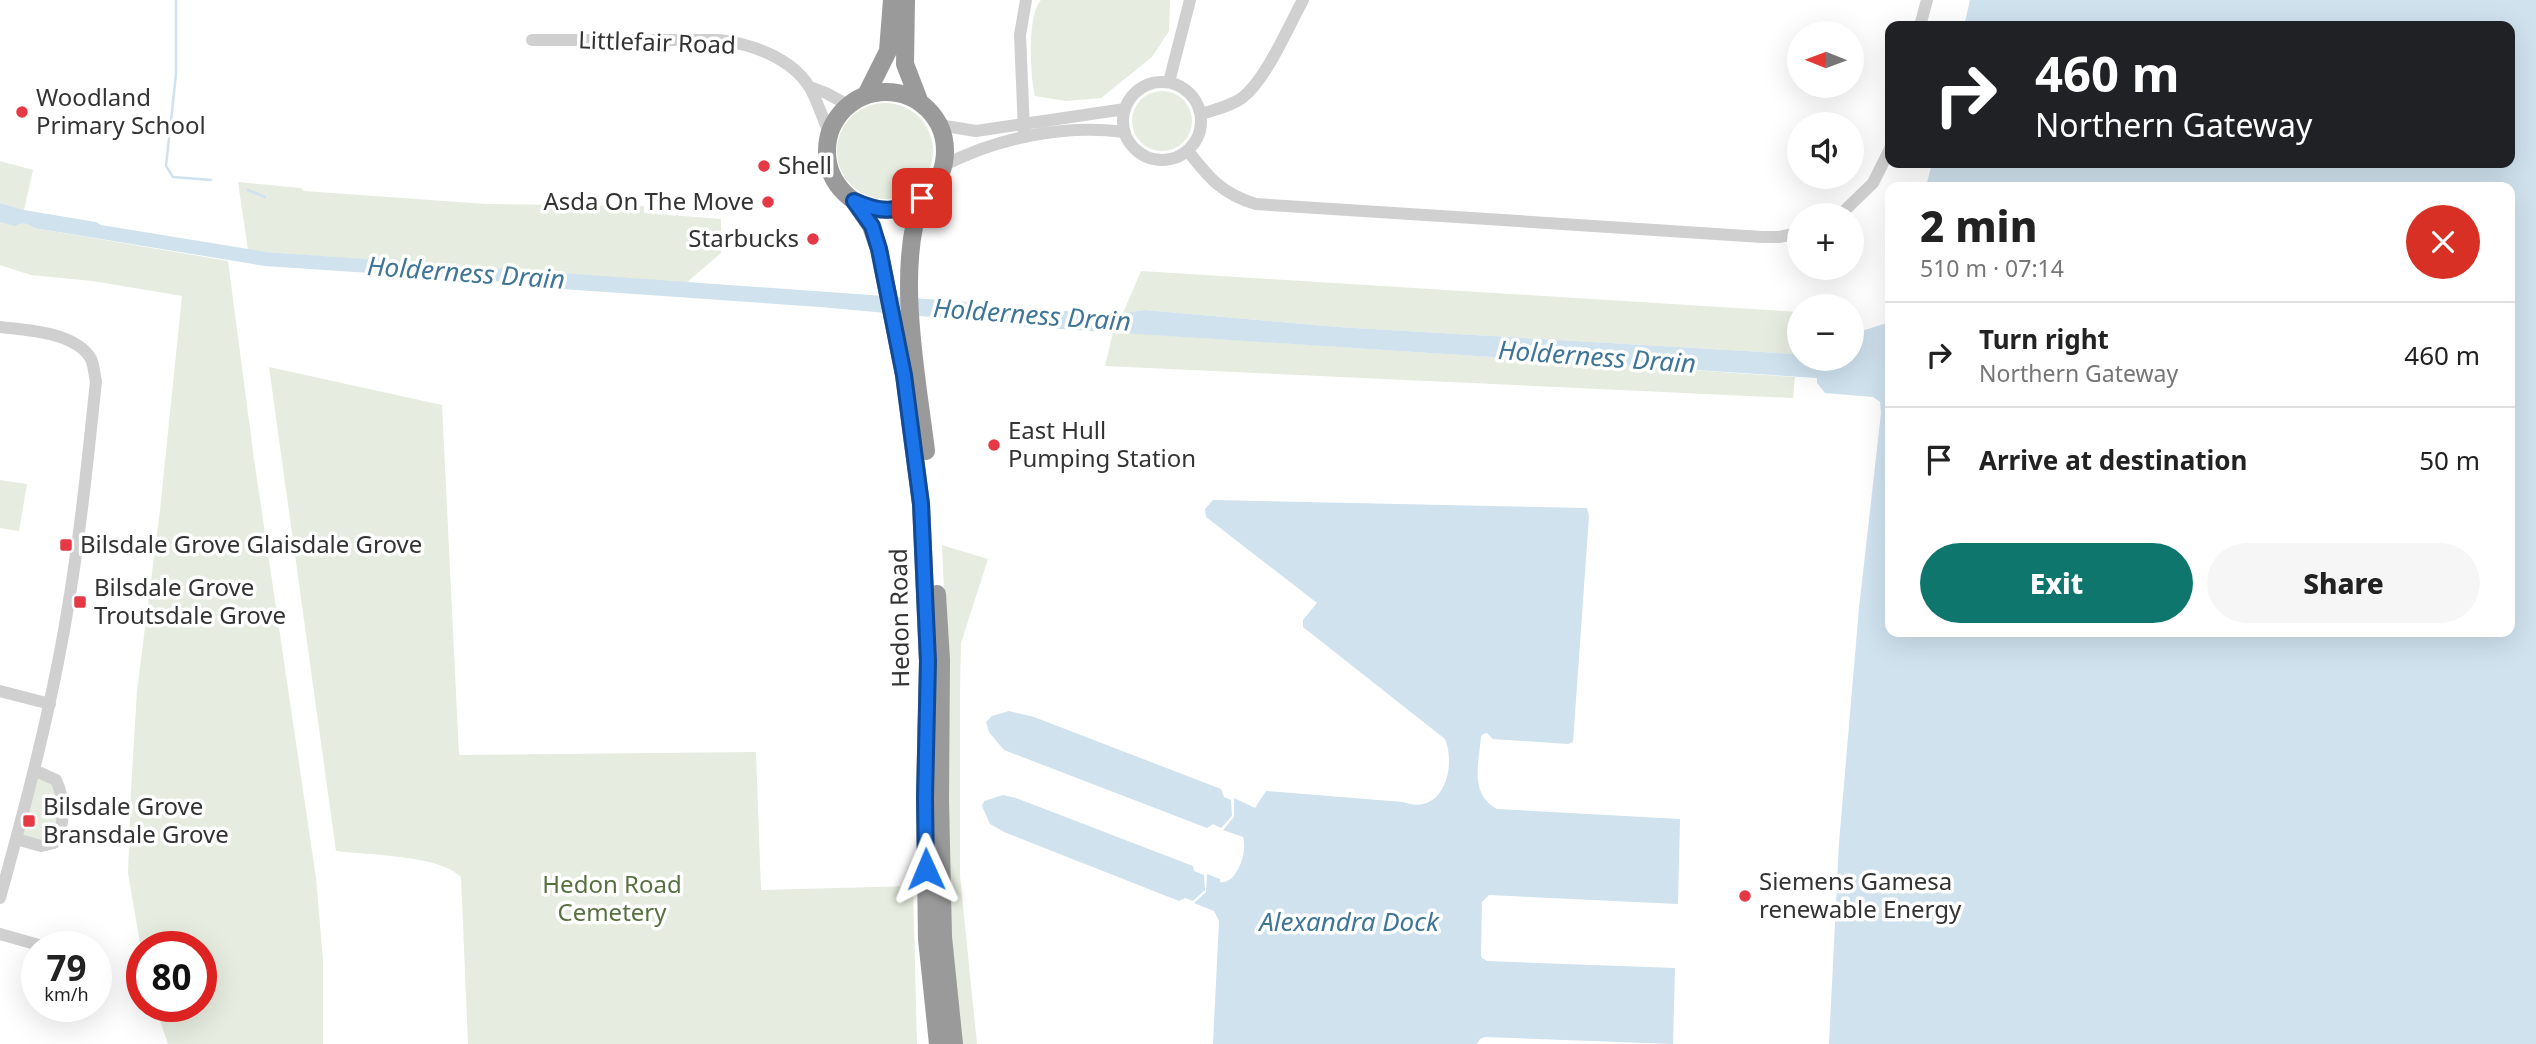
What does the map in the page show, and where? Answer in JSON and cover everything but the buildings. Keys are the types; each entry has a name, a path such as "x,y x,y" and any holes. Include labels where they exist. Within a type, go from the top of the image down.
{"highway":[{"path":"892,0 888,51 866,95 841,114 830,134 827,148 831,171 841,190 854,201 870,208 888,211 906,207 922,198 935,184 943,166 945,152 939,125 920,103 905,64 906,0"},
{"path":"866,95 887,93 920,103"},
{"name":"Hedon Road","path":"922,198 912,231 909,287 932,506 941,660 943,937 954,1044"},
{"name":"Hedon Road","path":"854,201 877,238 904,375 921,504 928,661 925,798 927,939 938,1044"}],"street":[{"path":"1024,132 1020,35 1026,0"},
{"path":"1169,82 1190,0"},
{"path":"1201,114 1225,107 1242,98 1257,82 1303,0"},
{"path":"1921,21 1927,0"},
{"name":"Littlefair Road","path":"532,40 719,40 764,50 790,68 810,87 830,134"},
{"path":"1169,82 1190,93 1197,103 1201,114 1201,128 1188,151 1170,160 1150,159 1130,144 1124,132 1125,109 1134,93 1142,88 1150,84 1169,82"},
{"name":"Littlefair Road","path":"810,87 850,106"},
{"path":"943,166 1024,132 1125,109"},
{"path":"939,125 976,131 1124,132"},
{"path":"1188,151 1219,187 1256,204 1762,237 1787,235"},
{"path":"1852,203 1872,183 1885,158"},
{"path":"0,327 47,333 74,343 90,359 96,381 67,614 50,704 0,898"},
{"path":"0,691 50,704"},
{"path":"16,839 41,846 54,843 62,831 62,792 56,780 34,770"},
{"path":"0,934 21,940"}],"green space":[{"path":"1041,0 1170,0 1169,31 1152,57 1101,98 1066,101 1035,96 1031,61 1032,32 1033,19"},
{"path":"1156,91 1168,91 1187,104 1192,121 1190,133 1179,146 1168,151 1156,151 1137,138 1132,127 1132,115 1145,96"},
{"path":"885,103 903,107 919,117 929,133 933,151 929,169 919,185 903,195 885,199 867,195 851,185 841,169 837,151 841,133 851,117 867,107"},
{"path":"0,161 33,170 24,210 0,203"},
{"path":"238,182 301,188 304,191 486,204 644,206 644,213 721,219 721,253 685,284 248,250"},
{"path":"0,222 15,225 24,223 34,228 228,261 254,459 316,878 323,960 323,1044 168,1044 160,1022 217,1022 217,931 138,931 128,873 137,691 160,510 182,296 92,281 31,275 0,265"},
{"path":"1141,271 1787,311 1787,353 1338,327 1145,310 1123,313"},
{"path":"1113,332 1795,377 1793,398 1105,366"},
{"name":"Hedon Road Cemetery","path":"269,367 442,405 459,755 756,752 761,890 913,886 917,1044 468,1044 461,877 437,864 420,860 336,851"},
{"path":"0,480 27,484 19,531 0,528"},
{"path":"942,545 988,559 961,643 960,876 977,1044 957,1044 946,938 947,658"},
{"path":"34,770 62,792 54,843 16,839"}],"water":[{"name":"Holderness Drain","path":"1970,0 2536,0 2536,1044 1829,1044 1839,843 1859,608 1881,413 1880,402 1873,397 1825,393 1817,383 1817,378 1029,327 991,320 975,321 533,287 522,283 265,266 0,222 0,203 101,225 266,252 1064,311 1123,313 1145,310 1338,327 1787,353 1787,371 1864,371 1864,330 1885,324 1885,637 2515,637 2515,182 1927,182 1931,168 2515,168 2515,21 1965,21"},
{"name":"Alexandra Dock","path":"1213,500 1587,508 1589,516 1573,742 1568,744 1493,739 1487,733 1483,734 1478,767 1479,786 1488,803 1497,809 1680,819 1678,904 1489,895 1482,902 1481,954 1487,961 1675,968 1673,1044 1485,1037 1477,1044 1213,1044 1219,921 1214,911 1194,903 1206,892 1207,874 1220,879 1220,882 1226,882 1240,866 1244,850 1243,837 1223,830 1234,817 1234,798 1255,808 1266,791 1416,805 1428,803 1437,796 1447,776 1449,763 1445,739 1303,627 1303,620 1317,603 1206,517 1205,509"},
{"path":"1009,711 1034,717 1221,789 1224,797 1231,800 1232,816 1221,828 1213,824 1207,828 1004,750 989,732 986,722 992,716"},
{"path":"1003,795 1193,866 1194,871 1204,875 1205,890 1193,901 1185,898 1179,901 1004,832 990,824 982,806 984,801"}],"waterway":[{"path":"176,0 176,74 166,166 173,177 211,180"},
{"path":"248,190 265,197"}],"place":[{"name":"Woodland Primary School","path":"22,112"},
{"name":"Shell","path":"764,166"},
{"name":"Asda On The Move","path":"768,202"},
{"name":"Starbucks","path":"813,239"},
{"name":"East Hull Pumping Station","path":"994,445"},
{"name":"Bilsdale Grove Glaisdale Grove","path":"66,545"},
{"name":"Bilsdale Grove Troutsdale Grove","path":"80,602"},
{"name":"Bilsdale Grove Bransdale Grove","path":"29,821"},
{"name":"Siemens Gamesa renewable Energy","path":"1745,896"}],"route":[{"path":"922,198 906,207 888,211 870,208 854,201 877,238 904,375 921,504 928,661 926,869"}]}
